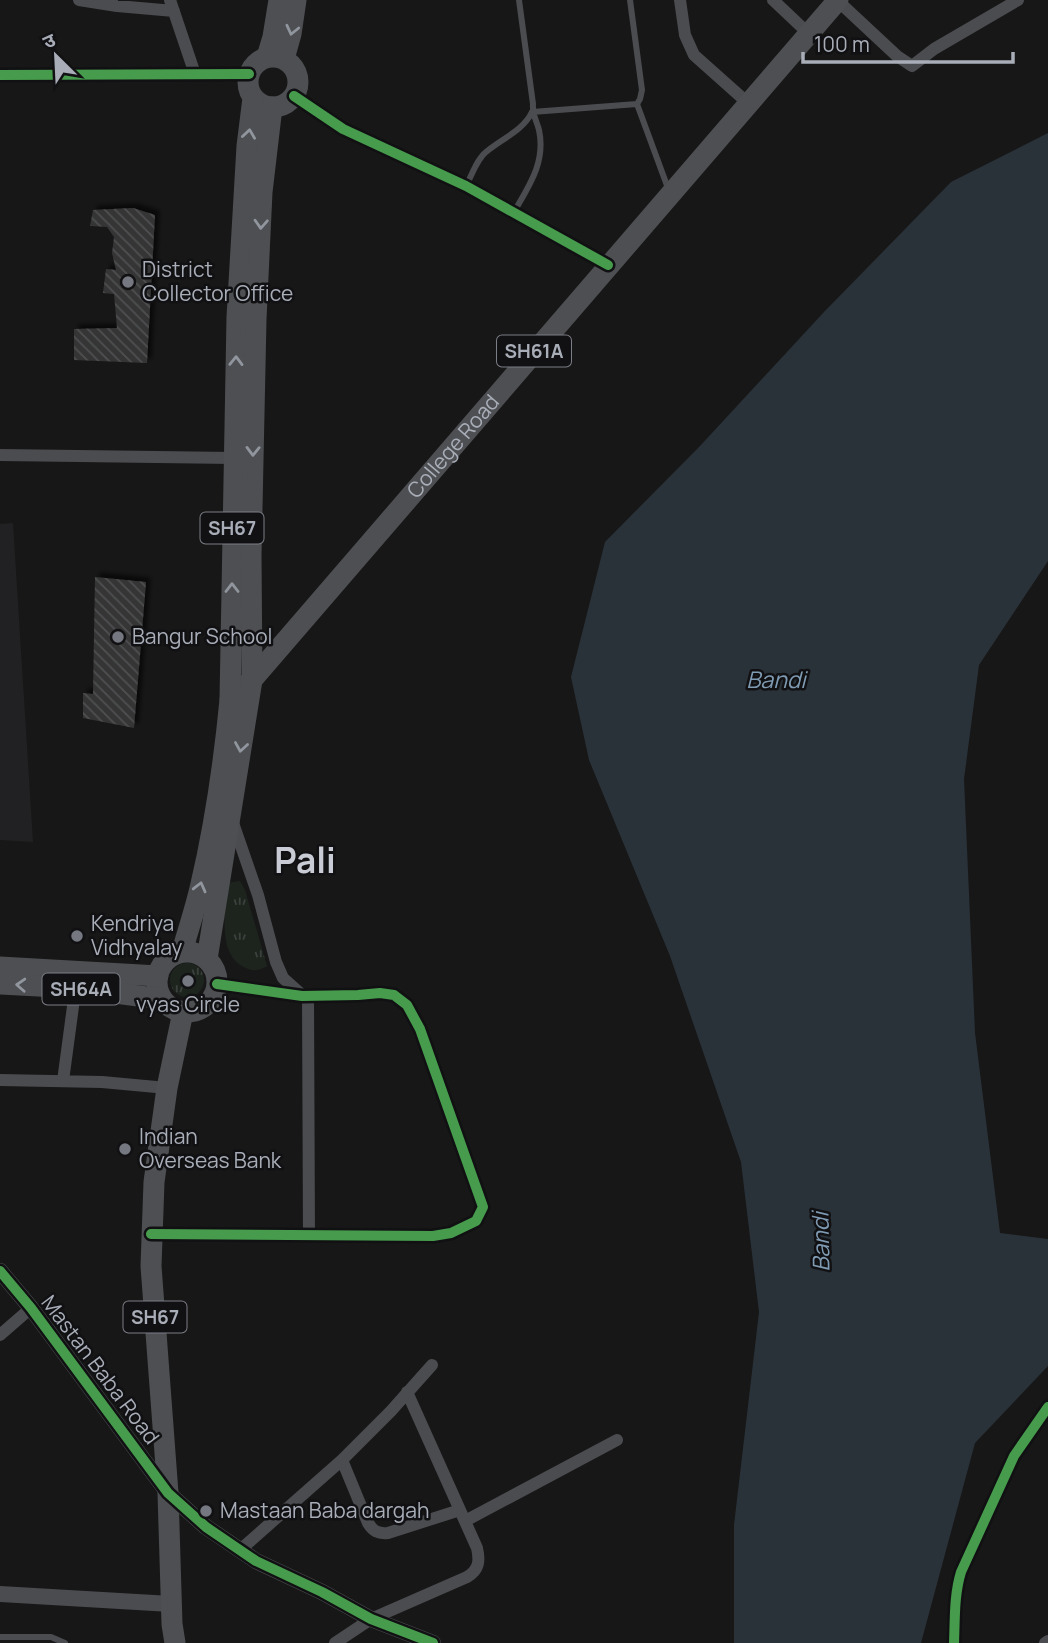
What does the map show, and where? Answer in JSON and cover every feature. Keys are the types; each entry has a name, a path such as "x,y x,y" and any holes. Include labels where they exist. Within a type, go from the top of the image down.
{"main road":[{"path":"275,58 273,37 279,0"},
{"path":"275,58 291,34 296,0"},
{"name":"College Road","path":"230,701 252,680 837,0"},
{"path":"248,74 259,61 275,58 291,64 296,71 297,89 288,103 280,106 262,103"},
{"name":"SH67","path":"207,959 252,680 251,555 256,319 262,192 262,103 249,91 248,74"},
{"name":"SH67","path":"158,976 166,961 182,952 201,885 227,738 230,701 237,317 247,146 262,103"},
{"path":"158,976 162,999 183,1012 199,1010 212,999 217,984 213,966 199,954 182,952"},
{"name":"SH64A","path":"0,967 162,999"},
{"name":"SH64A","path":"0,984 158,976"},
{"name":"SH67","path":"171,1629 168,1493 151,1234 153,1182 167,1088 183,1012"}],"street":[{"path":"79,0 117,6 172,6 195,74"},
{"path":"680,0 685,35 694,55 749,103"},
{"path":"774,0 809,34"},
{"path":"837,0 897,56 912,66 934,49 1018,0"},
{"path":"0,75 248,74"},
{"path":"294,96 343,129 466,186 608,265"},
{"path":"0,455 234,458"},
{"path":"231,816 258,895 276,962 283,978 305,996 309,1236"},
{"path":"63,1081 76,980"},
{"path":"151,1234 433,1237 451,1233 476,1221 483,1207 420,1029 407,1005 394,995 380,993 305,996 217,984"},
{"path":"0,1080 102,1082 167,1088"},
{"name":"Mastan Baba Road","path":"0,1271 31,1308 168,1493 206,1527 256,1561 371,1619 433,1643"},
{"path":"0,1335 31,1308"},
{"path":"240,1550 342,1460 432,1365"},
{"path":"335,1643 371,1619 472,1574 479,1563 477,1548 407,1392"},
{"path":"954,1643 955,1602 961,1572 1014,1456 1048,1407"},
{"path":"342,1460 368,1523 377,1532 388,1533 462,1516 617,1440"},
{"path":"0,1594 171,1629"}],"lane":[{"path":"466,186 483,154 517,130 532,112 519,0"},
{"path":"630,0 642,90 637,104"},
{"path":"532,112 637,104"},
{"path":"637,104 670,195"},
{"path":"514,212 539,166 539,130 532,112"},
{"path":"0,1637 51,1637 65,1643"}],"shaded area":[{"path":"13,523 33,842 0,840 0,524"}],"green space":[{"path":"240,881 267,966 257,970 237,962 227,943 227,883"},
{"path":"187,963 199,968 204,980 199,992 187,997 175,992 170,980 175,968"}],"water":[{"name":"Bandi","path":"1048,133 1048,561 979,665 964,779 975,1033 1000,1233 1048,1239 1048,1366 975,1443 921,1643 734,1643 734,1525 759,1312 741,1162 670,956 589,760 571,677 605,542 951,182"}],"building":[{"name":"District Collector Office","path":"133,208 155,215 147,363 74,360 74,329 117,328 114,294 103,293 106,269 116,270 112,253 114,237 107,227 90,226 93,210"},
{"name":"Bangur School","path":"95,577 146,582 134,728 83,718 83,693 93,694"}],"cycle path":[{"path":"0,75 249,74"},
{"path":"294,96 343,129 466,186 608,265"},
{"path":"151,1234 433,1236 451,1233 476,1221 483,1207 420,1029 407,1005 394,995 380,993 302,996 217,984"},
{"path":"0,1271 31,1308 168,1493 206,1527 256,1561 371,1619 433,1643"},
{"path":"954,1643 956,1598 961,1572 1014,1456 1048,1407"}],"place":[{"name":"District Collector Office","path":"128,282"},
{"name":"Bangur School","path":"118,637"},
{"name":"Kendriya Vidhyalay","path":"77,936"},
{"name":"vyas Circle","path":"188,981"},
{"name":"Indian Overseas Bank","path":"125,1149"},
{"name":"Mastaan Baba dargah","path":"206,1511"}],"district":[{"name":"Pali","path":"305,861"}]}
